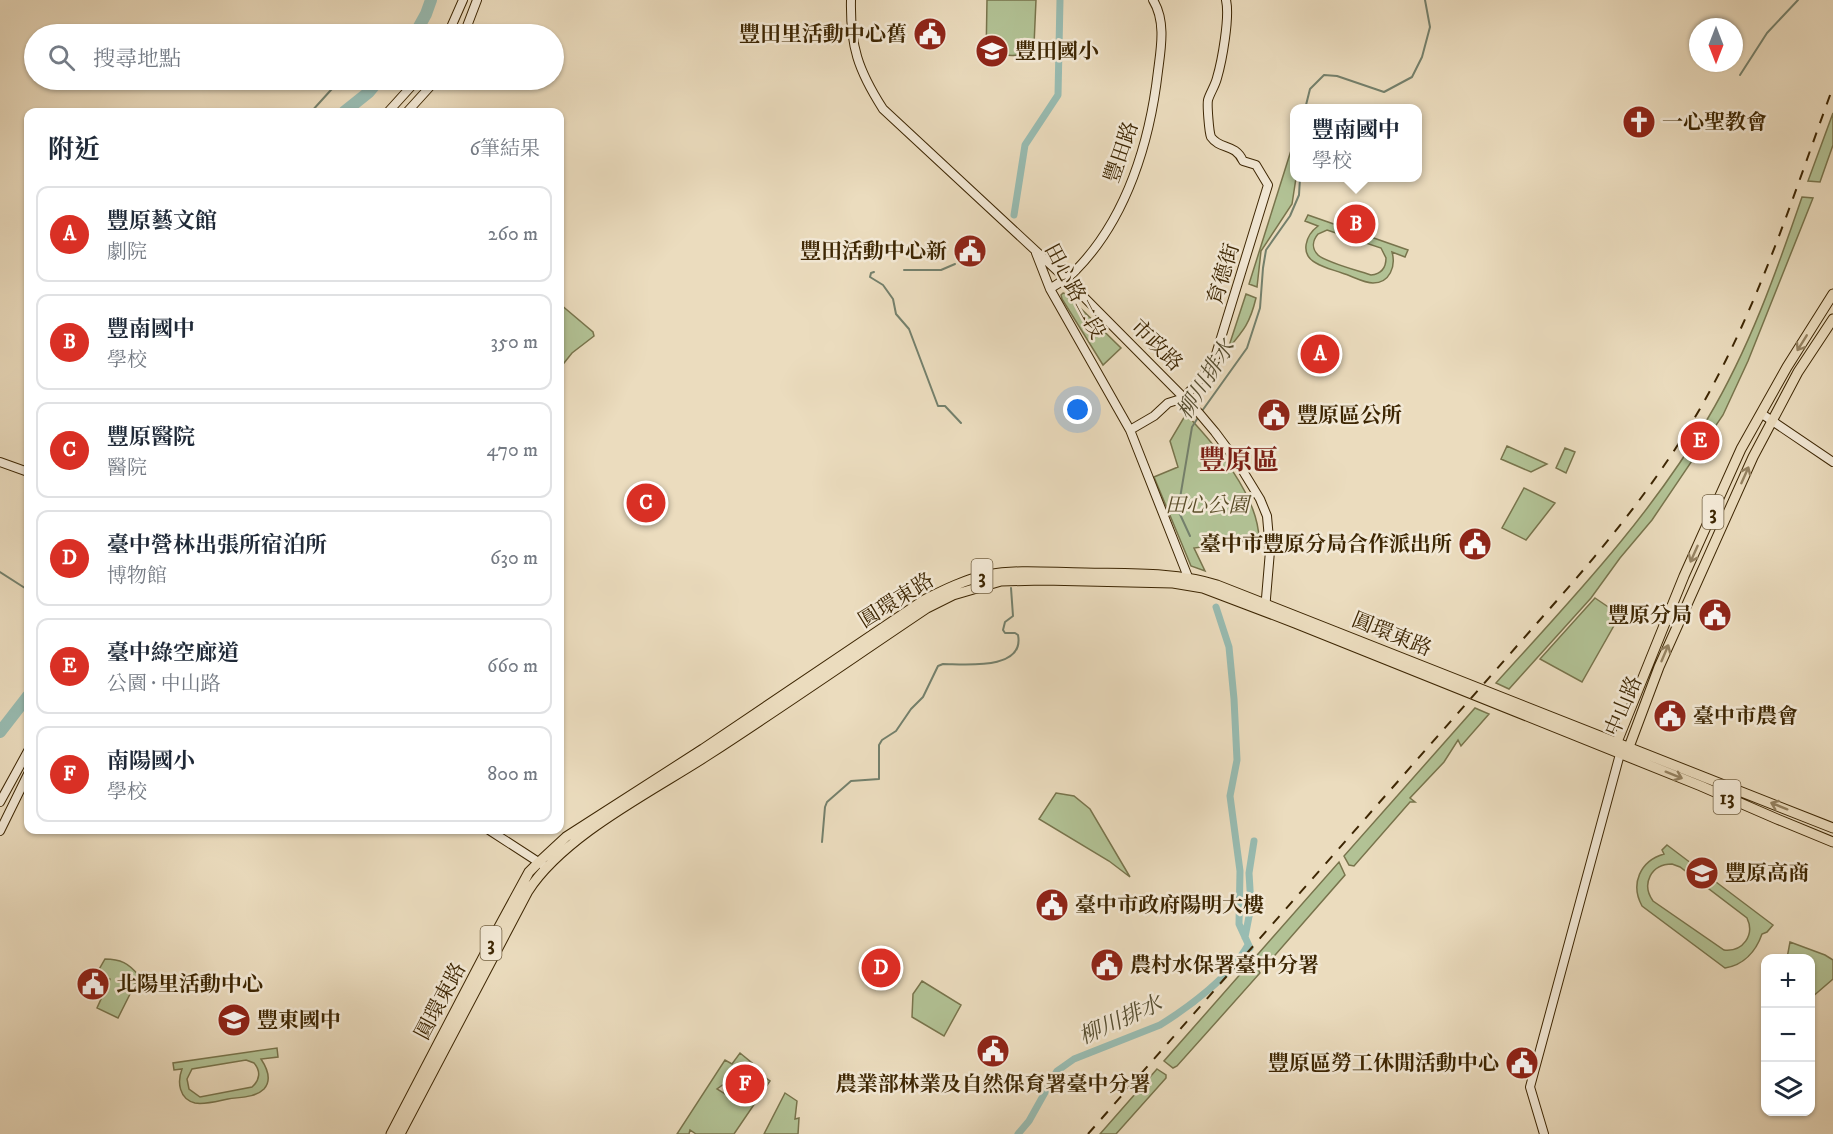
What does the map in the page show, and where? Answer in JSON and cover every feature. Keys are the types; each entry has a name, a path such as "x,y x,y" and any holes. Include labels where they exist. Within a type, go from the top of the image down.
{"main road":[{"name":"中山路","path":"1617,742 1684,576 1741,449 1787,367 1833,294"},
{"name":"中山路","path":"1620,754 1629,747 1659,667 1753,457 1798,372 1833,319"},
{"name":"圓環東路","path":"706,752 924,600 972,579 988,575 1043,572 1188,577 1217,585 1620,754"},
{"name":"圓環東路","path":"400,1134 542,864 566,837 706,752 927,608 978,586 1001,581 1032,580 1173,583 1203,588 1265,607 1617,742"},
{"name":"13","path":"1617,742 1833,828"},
{"path":"1617,742 1620,754"},
{"name":"13","path":"1620,754 1833,842"},
{"name":"圓環東路","path":"391,1134 529,872 542,864"}],"street":[{"path":"452,24 463,0"},
{"path":"468,24 477,0"},
{"name":"田心路二段","path":"851,0 854,50 872,91 883,109 1035,250 1050,289 1130,430 1188,577"},
{"name":"豐田路","path":"1050,289 1077,269 1117,214 1144,147 1153,109 1160,53 1161,19 1153,0"},
{"name":"育德街","path":"1184,398 1213,364 1268,185 1256,165 1243,161 1235,149 1218,142 1211,136 1209,130 1207,103 1218,75 1228,7 1226,0"},
{"path":"392,108 408,90"},
{"path":"412,108 427,90"},
{"name":"市政路","path":"1035,250 1202,416 1238,463 1260,499 1267,516 1270,551 1265,607"},
{"path":"1130,430 1154,416 1168,403 1184,398"},
{"path":"1762,414 1833,462"},
{"path":"0,462 24,471"},
{"name":"中山路","path":"1544,1134 1530,1087 1620,754"},
{"path":"0,802 24,758"},
{"path":"0,831 24,782"},
{"path":"495,834 542,864"}],"green space":[{"path":"987,0 1036,0 1034,45 1030,49 1016,55 1005,55 995,51 994,59 986,59"},
{"path":"1833,113 1833,145 1820,182 1808,181"},
{"path":"1290,154 1290,182 1295,182 1292,204 1261,251 1257,287 1249,284"},
{"path":"1802,197 1813,198 1748,361 1723,415 1652,520 1591,598 1509,689 1496,683 1609,556 1662,489 1686,454 1723,392 1749,338 1772,282"},
{"path":"1308,215 1408,250 1405,257 1392,252 1393,263 1388,277 1379,282 1366,282 1322,266 1307,255 1308,239 1318,226 1305,221","holes":["1327,230 1381,248 1386,258 1385,265 1380,272 1371,275 1322,258 1314,250 1314,244 1318,234"]},
{"path":"1063,293 1121,348 1103,365 1062,299"},
{"path":"1246,294 1256,298 1254,307 1246,326 1228,349"},
{"path":"564,307 593,332 594,336 572,353 564,363"},
{"name":"田心公園","path":"1186,414 1210,440 1233,472 1243,488 1257,522 1259,539 1194,548 1205,571 1191,566 1154,477 1178,467 1170,441"},
{"path":"1507,446 1547,464 1531,472 1501,459"},
{"path":"1565,448 1575,452 1566,473 1556,468"},
{"path":"1524,488 1555,503 1526,540 1502,528"},
{"path":"1595,598 1620,615 1582,682 1540,659"},
{"path":"1475,708 1489,714 1461,746 1458,740 1444,762 1410,798 1415,802 1410,802 1354,866 1349,865 1344,856"},
{"path":"1056,793 1074,796 1090,809 1130,877 1109,861 1039,819"},
{"path":"1667,845 1773,925 1762,934 1753,951 1738,964 1725,968 1642,906 1637,882 1643,868 1656,857 1664,854 1662,850","holes":["1672,864 1680,867 1747,918 1748,936 1742,945 1731,950 1724,950 1653,901 1648,888 1650,876 1658,867"]},
{"path":"1339,862 1345,875 1269,962 1267,956 1257,967 1260,973 1177,1066 1173,1068 1164,1061"},
{"path":"1790,942 1825,955 1833,960 1833,979 1815,995 1815,954 1788,954"},
{"path":"105,959 124,963 139,976 118,1018 97,1008 110,979 97,973"},
{"path":"922,981 961,1005 944,1036 912,1017 913,994"},
{"path":"277,1048 278,1057 261,1059 267,1070 268,1082 260,1092 247,1097 203,1104 190,1101 183,1094 180,1084 182,1069 174,1070 173,1063","holes":["246,1060 254,1063 259,1075 252,1087 200,1097 189,1089 187,1079 192,1069"]},
{"path":"740,1053 763,1072 754,1083 733,1066 728,1074 744,1077 753,1091 763,1076 770,1081 734,1134 696,1134 690,1130 689,1134 677,1134 725,1060 732,1064","holes":["728,1084 741,1092 741,1104 717,1089"]},
{"path":"1157,1069 1166,1075 1166,1078 1116,1134 1100,1134"},
{"path":"785,1093 797,1101 795,1119 799,1118 798,1134 764,1134"}],"waterway":[{"path":"420,24 431,0"},
{"path":"1014,215 1025,145 1058,95 1060,0"},
{"name":"柳川排水","path":"1306,104 1310,89 1324,75 1337,76 1384,92 1412,77 1422,57 1430,27 1425,0"},
{"path":"1740,75 1767,33 1798,0"},
{"path":"315,108 331,90"},
{"path":"349,108 371,90"},
{"name":"柳川排水","path":"1202,411 1247,348 1260,308 1266,250 1290,216 1299,195 1300,182"},
{"path":"904,270 941,270 955,264"},
{"path":"874,272 870,277 883,285 893,299 896,314 909,329 938,406 945,406 961,423"},
{"name":"柳川排水","path":"1190,536 1178,510 1192,427 1199,416"},
{"path":"0,572 24,587"},
{"path":"822,842 827,802 851,781 879,779 879,745 882,740 896,731 911,709 923,697 938,666 991,663 1012,655 1018,647 1018,635 1005,633 1003,630 1005,622 1013,616 1011,588"},
{"name":"柳川排水","path":"1216,607 1229,647 1237,760 1230,796 1240,871 1239,924 1250,948"},
{"path":"0,732 24,701"},
{"name":"柳川排水","path":"1245,937 1251,906 1249,873 1254,841"},
{"name":"柳川排水","path":"1018,1134 1029,1121 1057,1071 1074,1059 1160,1025 1171,1018 1220,979 1241,957 1248,945"}],"railway":[{"path":"1088,1134 1581,572 1661,470 1712,387 1747,314 1778,239 1833,87"}],"place":[{"name":"豐田里活動中心舊","path":"930,34"},
{"name":"豐田國小","path":"992,51"},
{"name":"一心聖教會","path":"1639,122"},
{"name":"豐南國中","path":"1356,224"},
{"name":"豐田活動中心新","path":"970,251"},
{"name":"豐原藝文館","path":"1320,354"},
{"name":"豐原區公所","path":"1274,415"},
{"name":"臺中綠空廊道","path":"1700,441"},
{"name":"豐原醫院","path":"646,503"},
{"name":"臺中市豐原分局合作派出所","path":"1475,544"},
{"name":"豐原分局","path":"1715,615"},
{"name":"臺中市農會","path":"1670,716"},
{"name":"豐原高商","path":"1702,873"},
{"name":"臺中市政府陽明大樓","path":"1052,905"},
{"name":"農村水保署臺中分署","path":"1107,965"},
{"name":"臺中營林出張所宿泊所","path":"881,968"},
{"name":"北陽里活動中心","path":"93,984"},
{"name":"豐東國中","path":"234,1020"},
{"name":"農業部林業及自然保育署臺中分署","path":"993,1051"},
{"name":"豐原區勞工休閒活動中心","path":"1522,1063"},
{"name":"南陽國小","path":"745,1084"}],"district":[{"name":"豐原區","path":"1239,460"}]}
